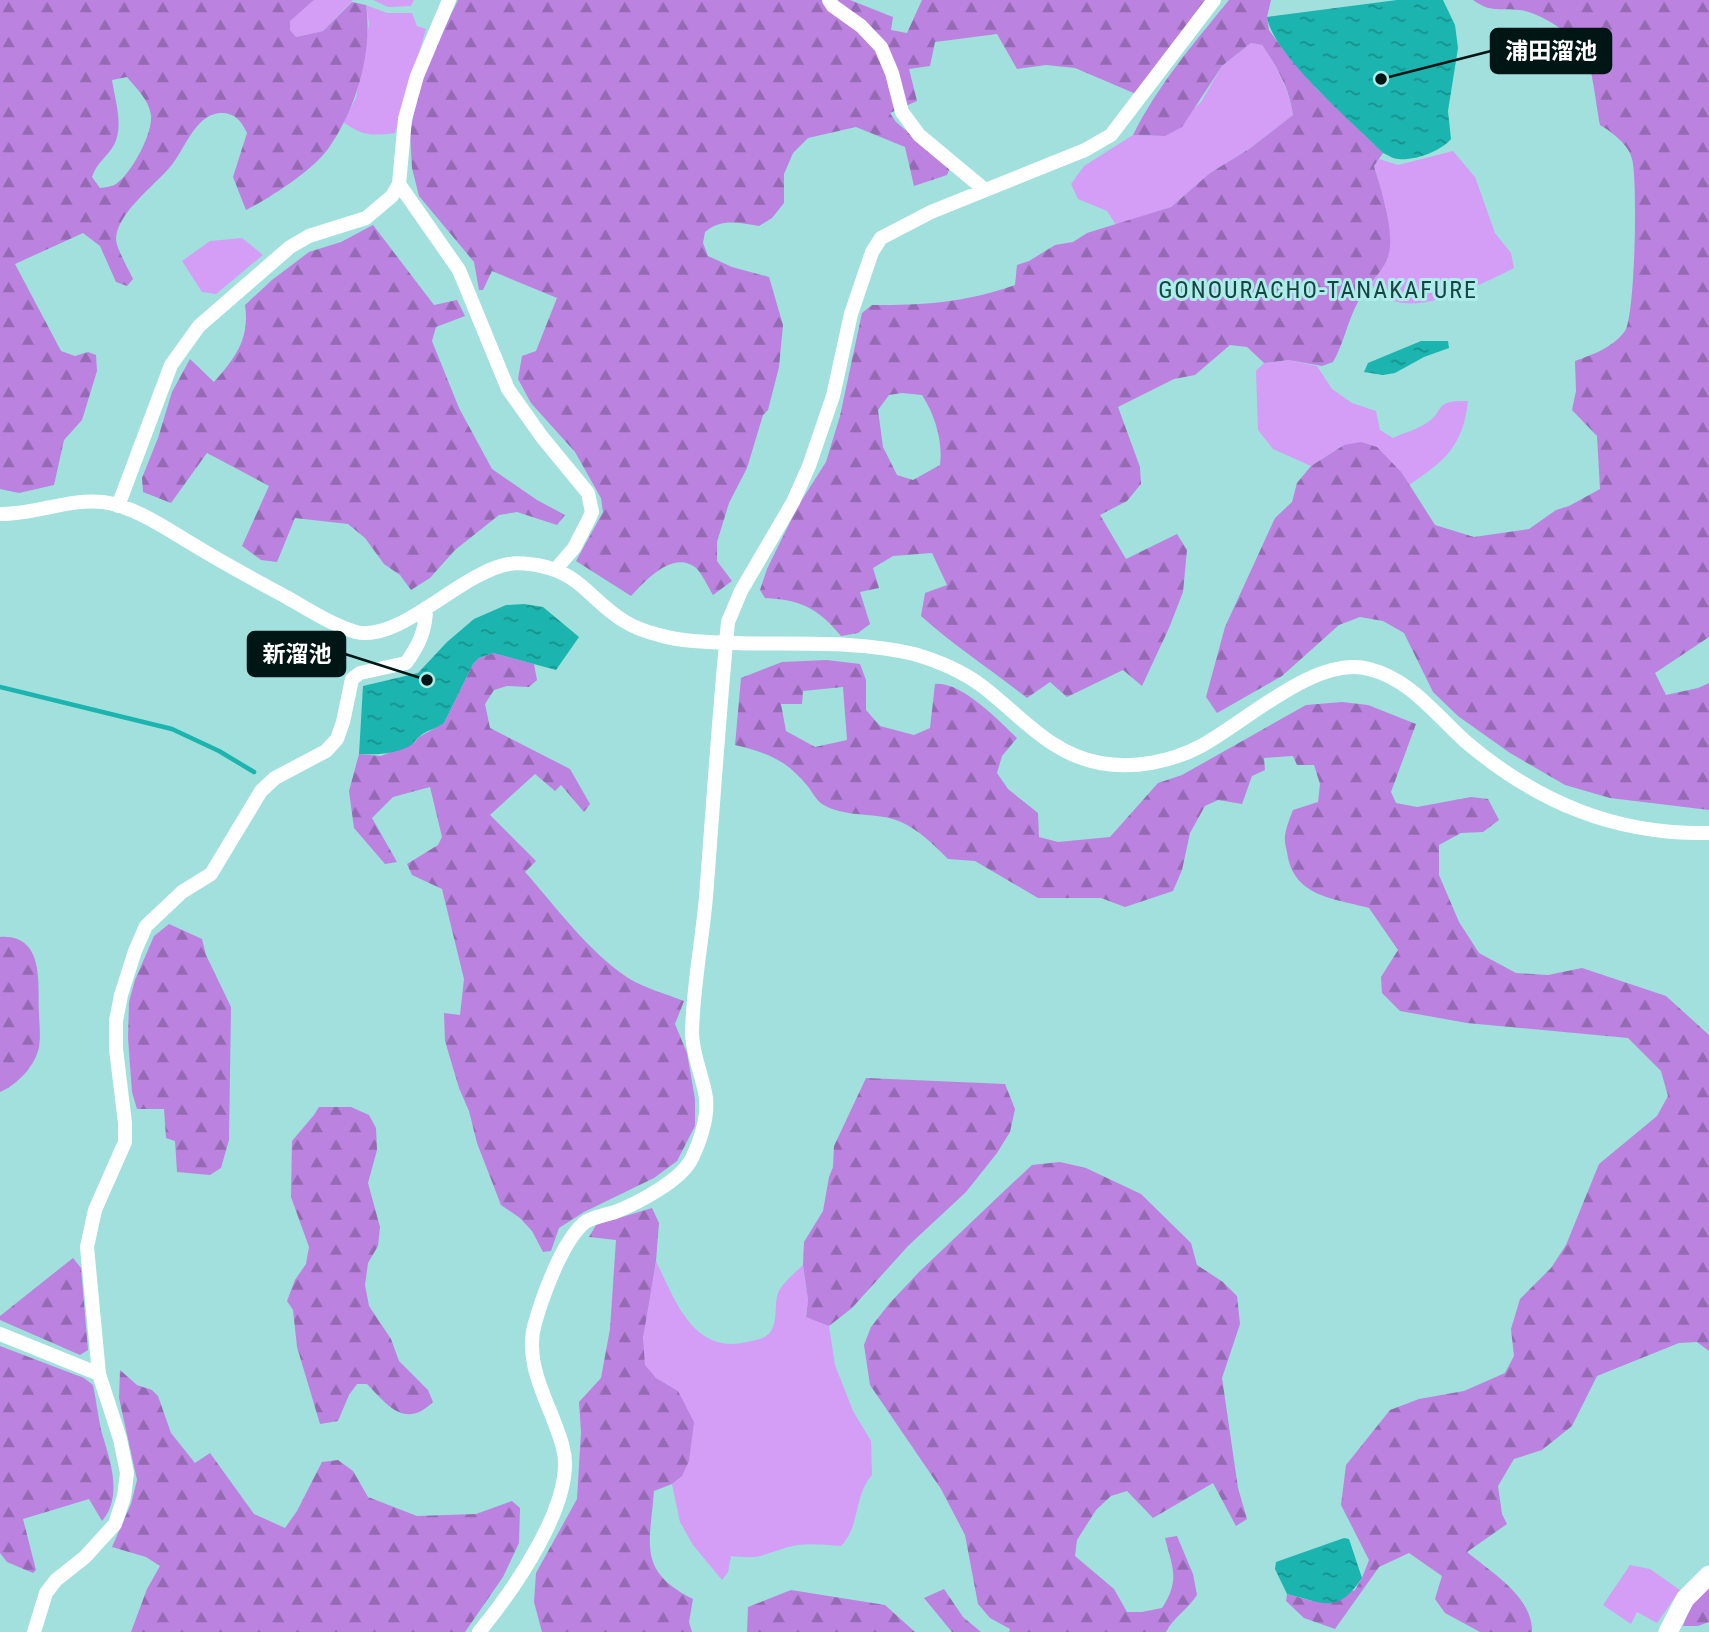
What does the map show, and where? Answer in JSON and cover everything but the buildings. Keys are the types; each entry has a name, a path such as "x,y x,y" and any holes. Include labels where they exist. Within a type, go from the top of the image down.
{"main road":[{"path":"1668,1632 1685,1599 1709,1575"}],"street":[{"path":"118,506 171,365 199,326 290,247 309,236 366,218 393,196 399,184 405,119 417,76 449,0"},
{"path":"830,0 881,47 892,73 902,112 919,135 985,190"},
{"path":"479,1632 503,1604 548,1526 559,1501 565,1477 563,1447 542,1393 533,1351 534,1327 546,1291 568,1241 587,1221 618,1210 677,1177 685,1169 692,1158 705,1117 706,1098 692,1034 703,934 728,622 741,592 793,502 809,466 833,396 851,314 872,252 881,238 931,212 1085,150 1111,135 1214,0"},
{"path":"399,184 459,270 508,389 541,437 588,493 592,512 573,548 555,570"},
{"path":"0,514 35,512 68,503 105,502 118,506 165,527 312,612 358,632 371,633 398,625 489,569 519,563 555,570 575,579 623,621 661,636 726,643 875,646 919,656 959,671 984,687 1034,732 1054,745 1100,763 1152,763 1178,756 1200,746 1294,685 1327,669 1364,667 1398,680 1512,778 1574,811 1623,825 1709,833"},
{"path":"34,1632 46,1592 56,1580 85,1557 115,1524 124,1497 127,1473 99,1374 87,1247 95,1210 125,1142 116,1021 121,995 146,926 182,892 211,874 261,791 275,778 326,751 337,739 352,679 360,673 406,663 421,643 426,623 426,608"},
{"path":"0,1334 99,1374"}],"shaded area":[{"path":"314,0 353,0 323,31 296,37 290,30 290,20"},
{"path":"373,0 414,0 411,6 388,7"},
{"path":"366,5 387,13 412,13 417,26 426,29 395,133 368,134 343,122 356,98 369,24"},
{"path":"1251,43 1262,45 1273,62 1282,78 1293,115 1249,149 1210,173 1171,207 1116,225 1107,211 1078,199 1071,184 1084,166 1133,135 1165,136 1201,102 1222,66"},
{"path":"1453,151 1475,177 1495,233 1511,253 1514,268 1472,288 1439,299 1422,303 1389,300 1371,285 1388,258 1386,208 1374,166 1379,159 1398,165"},
{"path":"242,238 263,255 216,294 202,292 182,261 210,241"},
{"path":"1289,360 1317,366 1332,389 1352,403 1376,411 1380,430 1393,438 1425,424 1444,404 1468,401 1462,430 1442,460 1409,485 1402,473 1344,445 1311,466 1273,449 1258,430 1256,371 1264,363"},
{"path":"656,1261 688,1321 699,1332 728,1344 757,1340 769,1334 773,1327 778,1293 803,1265 808,1300 806,1316 829,1326 835,1365 853,1411 871,1441 872,1475 862,1492 851,1530 841,1546 799,1545 759,1556 731,1556 728,1572 722,1580 693,1545 680,1522 672,1484 682,1476 678,1391 650,1373 643,1354 644,1328"},
{"path":"1630,1565 1650,1569 1680,1590 1657,1623 1637,1612 1631,1624 1603,1605"}],"green space":[{"path":"0,0 314,0 290,21 290,30 296,37 323,31 352,2 366,5 368,23 364,61 347,117 328,149 290,183 246,210 233,177 247,133 233,115 210,115 196,127 170,167 137,200 118,229 116,239 120,253 133,279 127,286 116,282 100,246 83,233 15,264 61,351 75,356 88,352 96,355 97,371 82,420 64,440 54,485 19,493 0,489","holes":["127,77 145,99 150,110 151,123 140,153 128,172 114,185 100,188 92,177 114,145 118,130 112,80"]},
{"path":"458,0 850,0 893,17 891,30 907,33 922,0 1205,0 1136,94 1075,68 1046,65 1017,69 997,34 935,42 930,66 909,69 917,101 890,113 896,122 950,168 947,175 914,186 905,147 856,127 808,138 793,153 784,174 784,203 772,218 759,226 724,223 705,232 703,243 708,256 732,267 769,277 783,325 779,367 768,410 763,415 747,468 729,503 717,542 717,561 732,581 713,595 695,567 677,562 659,570 631,596 576,561 603,512 601,498 575,452 531,403 518,379 522,356 536,351 557,298 492,271 483,290 479,290 474,262 419,196 412,168 410,132 422,74"},
{"path":"1229,0 1271,0 1267,17 1269,30 1285,52 1316,88 1383,153 1374,166 1387,214 1389,252 1383,267 1358,302 1333,362 1322,366 1289,360 1264,363 1247,347 1230,345 1195,375 1174,379 1118,407 1140,467 1141,484 1127,501 1100,515 1126,559 1177,534 1187,550 1183,592 1142,686 1123,670 1067,697 1050,682 1027,698 921,616 925,593 947,585 932,553 893,556 873,568 879,588 860,592 870,624 858,633 841,636 808,607 765,598 760,590 767,569 798,506 826,462 840,416 862,313 872,305 944,302 979,296 1015,285 1017,265 1055,245 1073,242 1087,233 1171,207 1210,173 1249,149 1293,115 1286,87 1273,62 1262,45 1251,43 1222,66 1182,127 1165,136 1133,135 1165,82","holes":["889,395 922,395 937,428 940,465 913,480 897,475 883,447 878,410"]},
{"path":"1473,0 1709,0 1709,637 1655,673 1666,695 1709,683 1709,810 1610,798 1565,785 1510,753 1458,716 1433,692 1404,633 1383,621 1360,617 1339,625 1282,676 1217,713 1206,697 1225,627 1275,518 1292,502 1297,483 1311,466 1344,445 1361,442 1377,447 1402,473 1435,525 1474,537 1529,529 1556,510 1600,489 1597,436 1572,410 1576,391 1575,361 1608,346 1625,331 1631,301 1634,248 1635,193 1632,159 1624,144 1600,125 1586,55 1575,40 1537,15 1520,10 1490,8"},
{"path":"373,225 434,305 457,300 465,316 436,327 432,341 459,408 492,469 537,500 565,515 557,525 517,512 499,515 455,550 430,578 411,590 400,575 384,564 365,538 348,524 295,518 277,562 261,560 242,546 269,486 207,453 171,503 143,492 142,478 172,392 190,359 214,382 228,365 243,338 245,305 309,252 341,242"},
{"path":"493,653 534,664 537,680 529,687 507,686 494,690 485,704 490,728 570,769 590,804 584,812 561,785 555,791 535,774 490,815 536,861 525,872 599,955 634,982 684,1001 675,1024 687,1053 695,1099 695,1126 677,1161 654,1178 584,1212 559,1228 551,1251 543,1252 532,1231 520,1218 501,1205 477,1143 445,1041 444,1013 460,1015 464,979 442,889 412,875 407,864 438,845 442,837 430,787 393,797 372,818 397,862 385,864 354,828 349,791 359,754 381,756 415,742 444,723 473,664 479,658"},
{"path":"827,660 860,664 866,680 866,710 880,726 914,735 930,728 935,684 945,685 968,695 1017,738 1002,756 997,773 1008,789 1038,813 1039,837 1058,842 1110,837 1158,783 1182,775 1306,705 1342,702 1368,705 1416,724 1391,792 1396,803 1417,807 1471,797 1488,799 1499,820 1483,832 1461,833 1439,845 1439,875 1459,922 1479,953 1516,973 1548,975 1582,968 1666,996 1709,1035 1709,1351 1697,1342 1679,1343 1597,1376 1572,1426 1542,1450 1514,1459 1498,1486 1502,1514 1507,1524 1467,1552 1499,1577 1518,1597 1531,1619 1532,1632 1480,1632 1445,1613 1435,1599 1442,1576 1409,1553 1379,1567 1335,1629 1304,1618 1286,1601 1287,1594 1312,1601 1355,1590 1369,1560 1341,1505 1346,1465 1390,1410 1419,1399 1464,1391 1505,1373 1514,1356 1511,1329 1520,1299 1551,1268 1566,1245 1599,1164 1657,1116 1668,1096 1661,1071 1628,1038 1467,1023 1400,1011 1382,993 1381,977 1398,950 1369,908 1317,893 1297,878 1291,867 1285,842 1286,829 1293,810 1318,802 1320,784 1314,765 1297,765 1293,756 1264,758 1265,770 1252,776 1242,804 1218,800 1205,806 1190,833 1182,870 1173,891 1125,907 1101,898 1038,898 975,861 948,859 908,825 892,819 831,809 822,804 807,785 782,762 735,745 741,678 782,662","holes":["843,687 847,740 815,747 786,731 781,704 802,704 803,691"]},
{"path":"169,924 202,939 206,955 231,1007 229,1140 221,1168 210,1175 177,1172 175,1141 166,1138 164,1109 137,1109 132,1092 128,1038 129,1002 135,980 154,936"},
{"path":"0,937 14,938 25,943 36,962 40,1033 39,1049 31,1066 17,1082 0,1092"},
{"path":"866,1078 1005,1084 1015,1109 1010,1132 966,1192 908,1246 852,1308 829,1326 806,1317 808,1300 803,1265 804,1242 823,1211 833,1167 834,1146"},
{"path":"319,1107 351,1107 369,1115 376,1128 377,1150 368,1183 380,1227 378,1246 368,1263 365,1285 369,1306 391,1339 399,1361 428,1390 433,1402 414,1414 397,1411 367,1384 357,1384 338,1421 320,1424 297,1347 293,1310 287,1301 295,1280 306,1264 309,1247 291,1197 292,1141"},
{"path":"1060,1162 1086,1168 1141,1194 1191,1243 1197,1265 1223,1282 1237,1296 1240,1324 1222,1378 1238,1488 1247,1519 1236,1526 1213,1483 1153,1518 1127,1491 1111,1496 1096,1510 1077,1540 1075,1556 1114,1589 1127,1612 1142,1612 1162,1608 1168,1598 1173,1574 1165,1538 1177,1536 1193,1574 1197,1595 1166,1632 1009,1632 1010,1629 990,1618 978,1604 965,1535 941,1489 870,1385 864,1345 871,1327 889,1304 1032,1165"},
{"path":"652,1208 659,1223 656,1261 643,1338 645,1365 656,1378 678,1391 694,1422 689,1461 682,1476 672,1484 654,1491 651,1554 663,1578 693,1599 689,1622 692,1632 542,1632 534,1602 536,1573 577,1499 581,1432 579,1402 601,1378 610,1329 616,1240 589,1237 596,1225"},
{"path":"73,1258 81,1268 88,1350 80,1355 0,1320 0,1316"},
{"path":"0,1346 84,1378 93,1385 113,1476 112,1500 102,1521 89,1499 23,1519 36,1570 33,1573 7,1562 0,1553"},
{"path":"120,1370 137,1385 152,1390 158,1396 171,1433 195,1463 210,1453 254,1514 285,1528 297,1511 322,1462 338,1460 353,1471 368,1497 417,1516 476,1514 512,1501 520,1508 519,1543 503,1577 465,1632 131,1632 147,1589 160,1566 146,1557 112,1547 131,1504 137,1480 119,1398"},
{"path":"1709,1587 1709,1622 1698,1626 1683,1626 1692,1601"},
{"path":"944,1589 963,1617 981,1632 952,1632 924,1598"},
{"path":"791,1590 885,1605 915,1632 747,1632 748,1607"}],"water":[{"path":"1397,0 1443,0 1455,25 1458,48 1448,111 1451,139 1434,151 1405,159 1383,153 1316,88 1283,50 1267,17"},
{"path":"1421,341 1448,341 1449,348 1424,357 1395,373 1383,375 1364,372 1368,363"},
{"path":"506,605 543,607 579,637 556,670 493,653 479,658 473,664 444,723 402,749 359,754 363,686 418,673 447,642 474,619"},
{"path":"1344,1538 1349,1539 1362,1578 1353,1590 1337,1602 1329,1603 1287,1594 1275,1569 1276,1562"}],"waterway":[{"path":"0,687 172,729 219,751 254,772"}],"place":[{"name":"浦田溜池","path":"1381,79"},
{"name":"新溜池","path":"427,680"}],"district":[{"name":"GONOURACHO-TANAKAFURE","path":"1318,290"}]}
